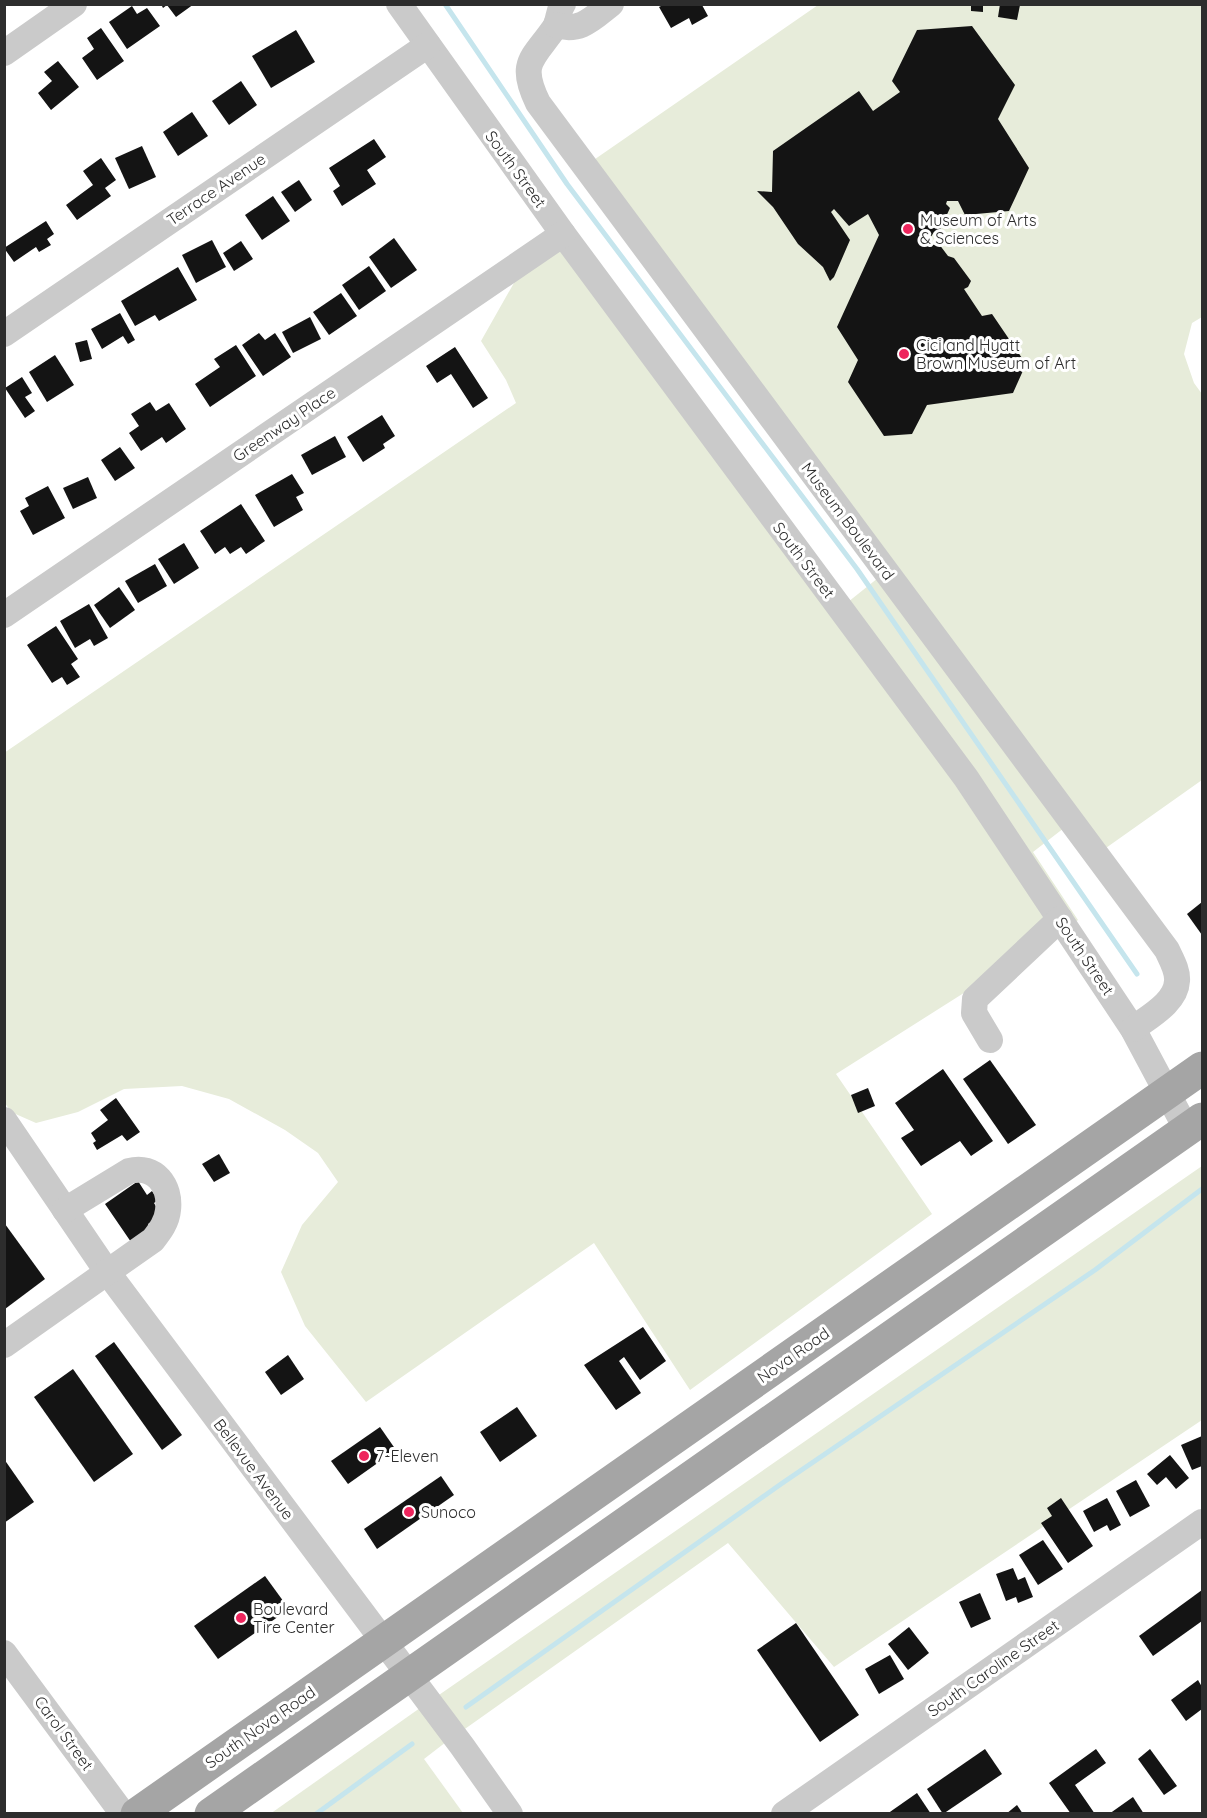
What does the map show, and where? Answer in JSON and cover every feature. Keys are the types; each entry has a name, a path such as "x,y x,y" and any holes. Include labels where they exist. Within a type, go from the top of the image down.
{"main road":[{"name":"Nova Road","path":"383,1641 1203,1068"},
{"path":"211,1814 1195,1124"},
{"name":"South Nova Road","path":"137,1814 383,1641"}],"street":[{"path":"4,53 74,4"},
{"name":"South Street","path":"399,4 563,234 966,778 1133,1029 1168,1093 1195,1124"},
{"path":"554,11 568,29 582,25 611,4"},
{"name":"Museum Boulevard","path":"554,11 529,68 529,84 538,103 1167,950 1175,967 1178,982 1168,1002 1133,1029"},
{"name":"Terrace Avenue","path":"4,334 428,45"},
{"name":"Greenway Place","path":"4,615 563,234"},
{"path":"990,1040 974,1013 975,999 1060,919"},
{"name":"Bellevue Avenue","path":"4,1120 108,1273 462,1746 510,1814"},
{"path":"4,1345 153,1240 163,1227 168,1213 168,1197 154,1173 139,1169 129,1171 65,1210"},
{"name":"South Caroline Street","path":"784,1814 1203,1522"},
{"name":"Carol Street","path":"4,1653 123,1814"}],"green space":[{"path":"818,5 1202,5 1202,317 1192,323 1184,354 1194,383 1202,394 1202,780 1096,855 585,166"},
{"path":"560,246 958,783 1048,918 978,984 836,1074 932,1214 690,1390 594,1243 366,1402 305,1326 281,1272 302,1225 338,1182 318,1153 285,1130 229,1099 182,1086 124,1089 78,1112 36,1123 11,1112 5,1103 4,753 516,403 506,380 481,341 519,274"},
{"path":"878,578 1064,828 1033,852 1078,920 1074,923 848,602"},
{"path":"1202,1166 1202,1420 834,1667 728,1543 462,1731 436,1697"},
{"path":"420,1708 446,1742 424,1759 463,1813 270,1814"}],"building":[{"path":"161,4 194,4 176,17 167,5 163,8"},
{"path":"971,4 983,4 983,12 971,11"},
{"path":"1000,4 1020,5 1017,20 998,17"},
{"path":"663,5 702,5 708,16 692,25 689,18 671,28 659,7"},
{"path":"132,6 137,14 147,8 160,26 127,49 109,22"},
{"name":"Museum of Arts & Sciences","path":"972,26 1015,85 998,119 1029,168 1009,211 965,215 958,201 947,201 946,204 950,208 938,234 934,232 925,246 939,244 948,256 954,258 971,281 964,289 982,316 992,314 1026,364 1013,393 927,405 912,434 884,436 848,382 858,360 837,327 879,235 868,214 849,226 834,209 831,212 850,240 834,277 830,281 823,267 798,244 773,207 757,191 772,192 773,151 859,91 873,111 900,92 892,81 917,30"},
{"path":"101,28 124,61 97,80 82,58 94,49 87,38"},
{"path":"296,30 315,62 271,88 252,56"},
{"path":"58,61 79,87 51,110 38,93 52,81 44,72"},
{"path":"241,81 257,105 229,125 212,101"},
{"path":"192,112 208,136 178,156 163,132"},
{"path":"374,139 386,157 367,170 376,184 342,206 333,191 340,186 329,168"},
{"path":"142,146 156,177 129,189 115,158"},
{"path":"101,158 116,180 105,188 111,196 77,220 66,205 93,185 83,171"},
{"path":"299,180 312,200 295,212 281,192"},
{"path":"273,196 290,221 262,240 245,215"},
{"path":"46,221 54,234 47,239 51,245 39,252 36,247 14,262 4,248"},
{"path":"394,238 417,270 391,288 369,257"},
{"path":"212,240 226,267 196,283 182,255"},
{"path":"241,241 253,259 234,271 223,253"},
{"path":"369,266 386,291 359,310 342,285"},
{"path":"178,267 197,300 159,321 155,315 135,326 121,301"},
{"path":"341,293 357,316 329,335 313,312"},
{"path":"120,313 135,340 128,344 123,336 102,349 91,329"},
{"path":"310,317 321,339 293,353 282,332"},
{"path":"259,333 265,340 275,333 291,357 263,376 242,345"},
{"path":"87,340 92,359 80,362 75,343"},
{"path":"236,345 256,376 210,407 195,384 220,367 214,359"},
{"path":"455,347 488,398 473,408 451,374 437,383 426,366"},
{"path":"55,355 74,385 47,402 29,372"},
{"path":"22,377 32,393 25,397 35,411 25,418 5,388"},
{"path":"150,402 156,411 169,403 186,429 166,443 162,437 141,451 129,433 139,426 131,414"},
{"path":"382,415 395,436 383,444 385,448 363,462 347,437"},
{"path":"335,436 346,457 312,475 301,455"},
{"path":"120,447 135,468 115,481 101,460"},
{"path":"292,474 304,493 296,497 303,510 274,527 255,495"},
{"path":"88,477 97,498 73,509 63,488"},
{"path":"48,486 65,518 33,535 20,511 29,506 25,498"},
{"path":"241,504 265,541 246,554 241,547 230,554 225,547 215,554 200,531"},
{"path":"184,543 199,568 174,584 158,559"},
{"path":"155,564 167,586 138,603 125,581"},
{"path":"119,587 135,610 110,628 94,605"},
{"path":"89,604 108,638 94,646 90,639 75,648 60,621"},
{"path":"56,626 78,659 71,664 80,677 67,685 62,677 52,683 27,645"},
{"path":"1202,902 1202,935 1187,914"},
{"path":"990,1060 1036,1125 1008,1144 963,1079"},
{"path":"943,1069 993,1141 971,1156 960,1141 921,1166 901,1138 914,1130 895,1103"},
{"path":"868,1088 875,1106 858,1113 851,1095"},
{"path":"116,1098 140,1132 127,1141 122,1135 97,1150 93,1143 96,1141 91,1133 108,1120 100,1110"},
{"path":"219,1154 230,1173 214,1182 202,1164"},
{"path":"138,1181 147,1195 152,1191 158,1200 154,1203 161,1215 148,1224 150,1228 131,1242 105,1204"},
{"path":"5,1224 45,1279 5,1309"},
{"path":"643,1327 666,1361 640,1380 624,1357 619,1361 641,1393 616,1410 584,1365"},
{"path":"114,1342 182,1435 162,1450 95,1356"},
{"path":"288,1355 304,1379 281,1395 265,1372"},
{"path":"73,1369 133,1454 94,1482 34,1397"},
{"path":"517,1407 537,1436 500,1462 480,1432"},
{"name":"7-Eleven","path":"380,1427 396,1450 348,1484 331,1461"},
{"path":"1202,1436 1202,1466 1192,1470 1181,1445"},
{"path":"1170,1455 1189,1478 1176,1489 1166,1477 1157,1485 1147,1474"},
{"path":"4,1459 34,1502 4,1523"},
{"name":"Sunoco","path":"441,1476 454,1495 377,1549 364,1529"},
{"path":"1136,1480 1150,1506 1130,1517 1116,1491"},
{"path":"1061,1498 1093,1546 1068,1563 1041,1523 1052,1516 1047,1508"},
{"path":"1107,1498 1121,1525 1110,1531 1107,1525 1094,1532 1083,1511"},
{"path":"1043,1540 1063,1569 1038,1585 1019,1555"},
{"path":"1013,1568 1018,1580 1025,1577 1033,1597 1018,1603 1016,1597 1006,1601 996,1574"},
{"name":"Boulevard Tire Center","path":"265,1576 289,1609 218,1659 194,1626"},
{"path":"1202,1590 1202,1621 1153,1656 1139,1636"},
{"path":"980,1593 991,1619 971,1628 959,1602"},
{"path":"796,1623 859,1715 820,1742 757,1650"},
{"path":"909,1627 929,1653 908,1670 888,1644"},
{"path":"890,1655 904,1679 879,1694 865,1669"},
{"path":"1198,1680 1202,1687 1202,1709 1186,1721 1171,1700"},
{"path":"985,1749 1002,1774 943,1814 927,1789"},
{"path":"1096,1749 1106,1763 1075,1785 1095,1814 1071,1814 1049,1783"},
{"path":"1150,1749 1177,1786 1164,1795 1138,1759"},
{"path":"917,1793 931,1814 887,1814"},
{"path":"1133,1797 1144,1814 1109,1814"},
{"path":"1017,1805 1023,1814 1006,1814"}],"waterway":[{"path":"445,4 567,184 857,569 1137,974"},
{"path":"466,1707 781,1484 1095,1270 1202,1189"},
{"path":"316,1814 412,1744"}],"place":[{"name":"Museum of Arts & Sciences","path":"908,229"},
{"name":"Cici and Hyatt Brown Museum of Art","path":"904,354"},
{"name":"7-Eleven","path":"364,1456"},
{"name":"Sunoco","path":"409,1512"},
{"name":"Boulevard Tire Center","path":"241,1618"}]}
